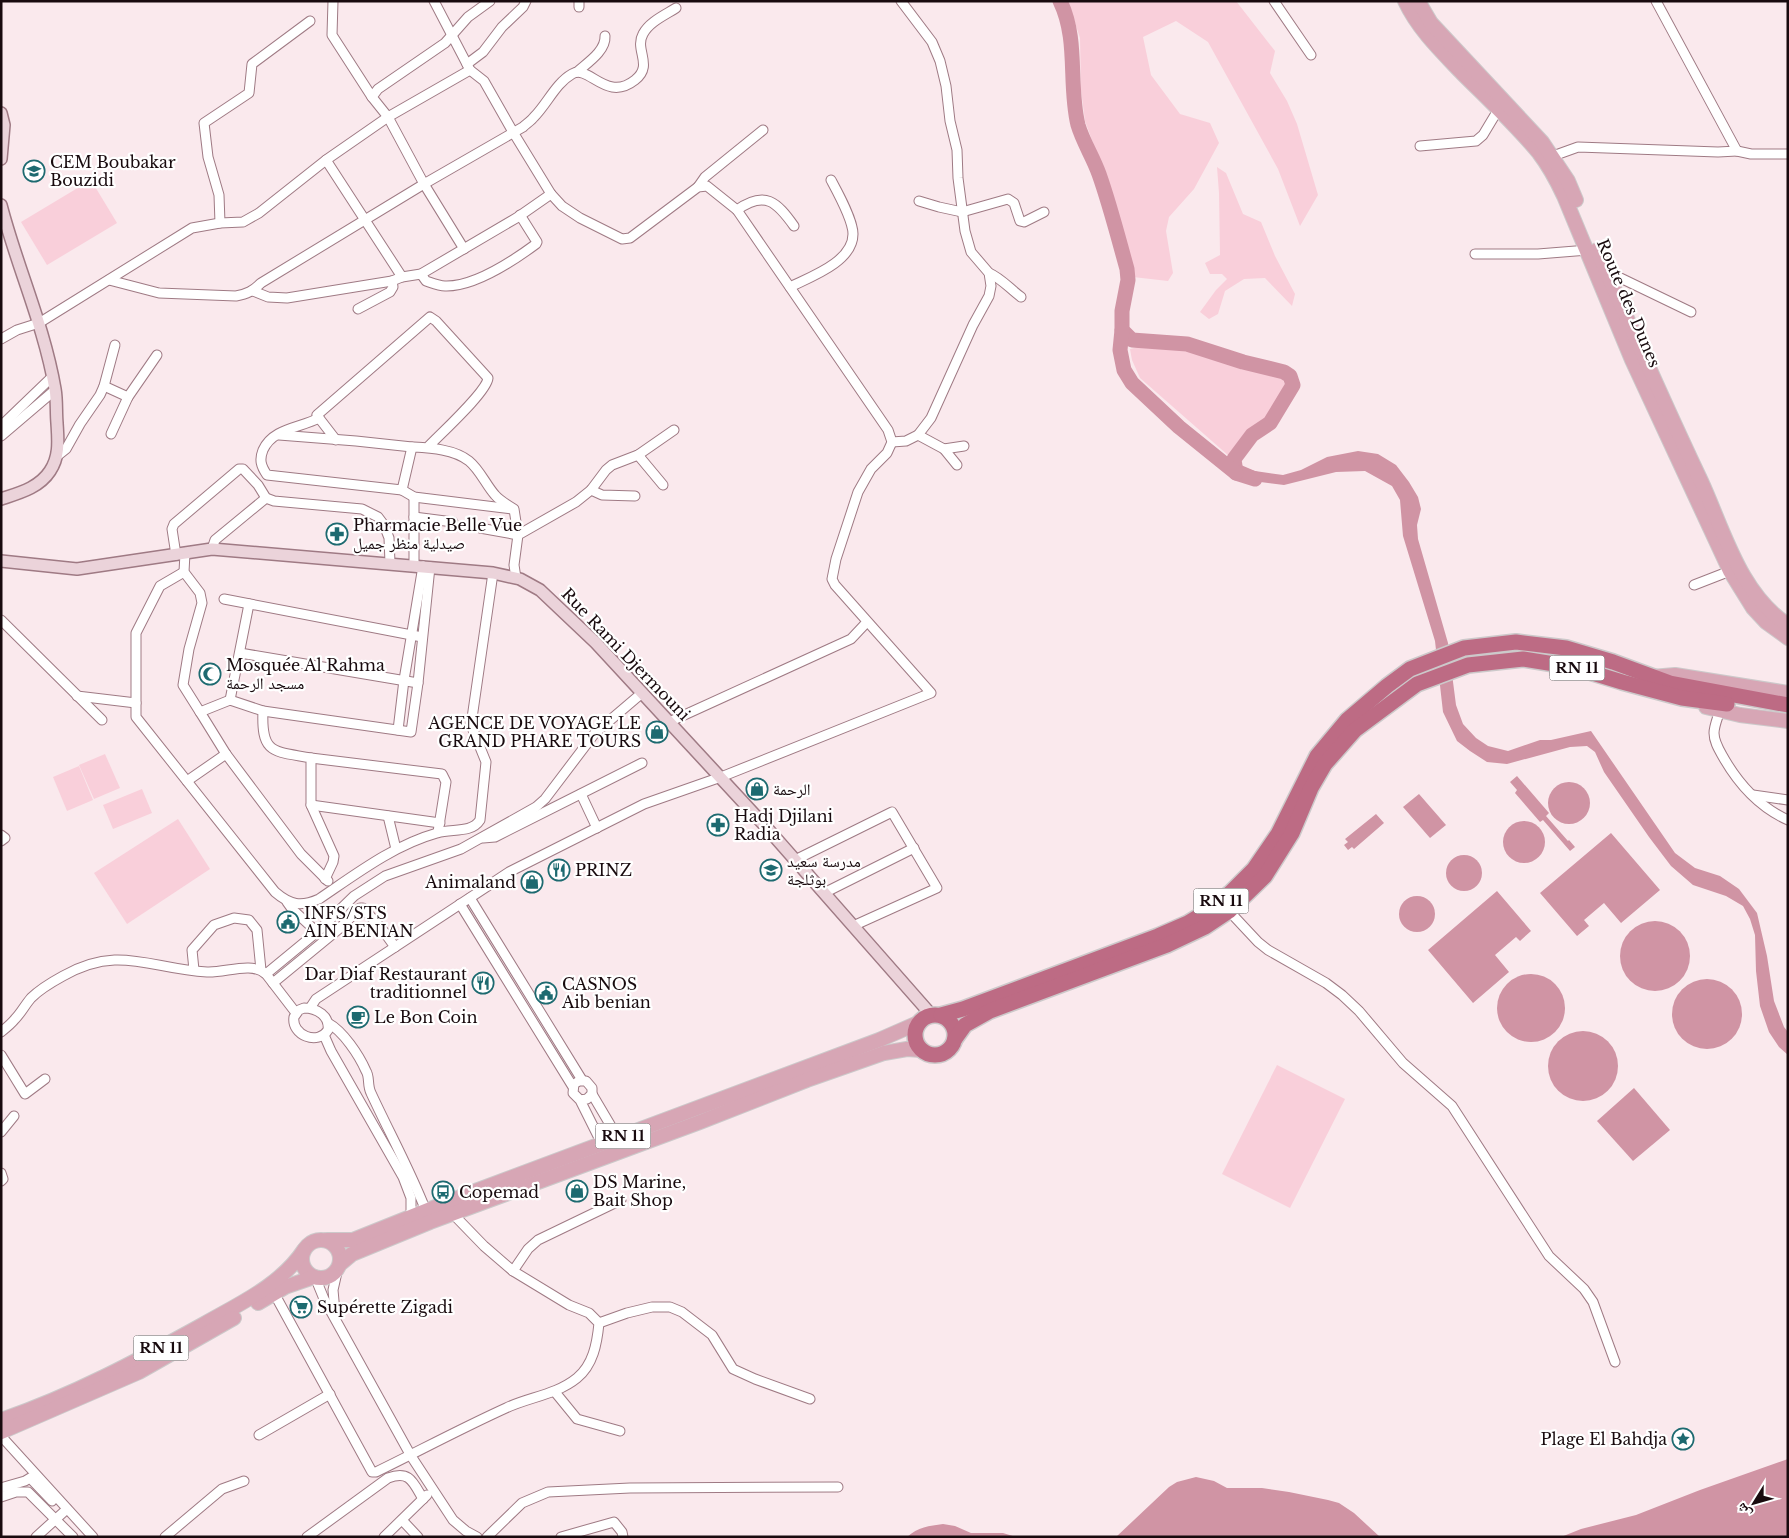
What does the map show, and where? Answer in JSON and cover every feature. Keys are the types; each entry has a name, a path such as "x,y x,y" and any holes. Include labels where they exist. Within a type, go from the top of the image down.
{"highway":[{"name":"RN 11","path":"929,1017 971,1006 1158,936 1188,923 1211,909 1230,893 1259,862 1278,834 1317,756 1347,720 1410,669 1464,648 1516,642 1566,648 1613,662 1670,683 1788,704"},
{"name":"RN 11","path":"955,1040 966,1025 990,1011 1167,945 1205,927 1229,911 1264,876 1292,833 1311,788 1325,764 1355,730 1417,684 1468,665 1523,659 1574,667 1682,698 1788,713"},
{"path":"929,1017 951,1022 955,1033 955,1040 952,1046 941,1054 934,1055 921,1050 914,1037 915,1030 929,1017"}],"main road":[{"name":"Route des Dunes","path":"1406,1 1423,30 1539,154 1553,174 1588,250 1636,368 1730,571 1752,608 1766,622 1788,638"},
{"name":"Route des Dunes","path":"1418,1 1431,22 1526,124 1553,156 1568,181 1662,398 1739,566 1765,606 1788,625"},
{"path":"1,113 4,125 1,159"},
{"path":"1,205 4,234 40,323 55,390 58,448 49,473 42,480 35,486 1,499"},
{"name":"Rue Rami Djermouni","path":"1,560 76,569 212,549 422,566 493,573 516,578 540,590 596,643 721,777 795,860 927,1010 929,1017"},
{"name":"RN 11","path":"1651,677 1675,675 1788,693"},
{"name":"RN 11","path":"1682,698 1695,704 1740,715 1788,722"},
{"name":"RN 11","path":"327,1240 353,1240 879,1040 929,1017"},
{"name":"RN 11","path":"339,1266 352,1254 452,1213 884,1053 907,1049 921,1050"},
{"path":"327,1240 339,1252 339,1266 329,1276 322,1278 314,1277 303,1266 302,1255 304,1250 313,1241 327,1240"},
{"name":"RN 11","path":"1,1420 22,1413 112,1373 178,1338 274,1282 290,1268 304,1250"},
{"name":"RN 11","path":"1,1432 139,1372 285,1287 314,1277"}],"street":[{"path":"333,1 332,35 372,97 388,117 424,184 464,249"},
{"path":"434,1 468,67 484,81 551,194 562,206 580,218 622,239 630,238 698,187 705,176 763,130"},
{"path":"372,97 378,89 445,43 468,17 490,1"},
{"path":"1,338 17,330 40,323 192,228 220,223 243,222 259,213 326,160 388,117 468,67 483,52 502,27 523,7 526,1"},
{"path":"901,1 932,42 940,61 957,150 962,212 971,252 989,273 996,276 1021,297"},
{"path":"1274,1 1311,55"},
{"path":"1656,1 1737,151"},
{"path":"577,72 612,88 622,88 633,82 642,74 644,68 641,39 643,33 649,26 676,8"},
{"path":"220,223 219,195 208,157 204,123 249,93 252,64 310,21"},
{"path":"109,280 159,293 236,296 253,291 261,283 364,220 523,127 534,117 563,81 572,73 577,72 602,48 605,36"},
{"path":"1420,146 1476,141 1483,135 1498,110"},
{"path":"1553,156 1578,147 1788,154"},
{"path":"326,160 402,277"},
{"path":"790,287 835,264 850,246 854,232 832,180"},
{"path":"310,1008 316,999 509,872 644,804 721,777 930,693 834,585 832,579 836,559 858,492 871,469 887,453 892,442 888,430 737,210 708,186 698,187"},
{"path":"253,291 268,297 287,298 392,281 402,277 421,274 520,215 551,194"},
{"path":"919,201 939,208 962,212 1008,199 1014,203 1020,221 1024,222 1044,212"},
{"path":"737,210 746,203 759,200 769,201 781,208 794,226"},
{"path":"421,274 426,281 444,286 464,284 480,278 524,254 537,242 520,215"},
{"path":"1475,254 1538,254 1588,250"},
{"path":"1606,271 1691,312"},
{"path":"892,442 906,441 918,435 931,418 973,325 989,296 991,286 989,273"},
{"path":"358,309 390,292 393,287 392,281"},
{"path":"336,440 317,415 430,318 433,318 488,378 488,383 476,398 427,448"},
{"path":"56,457 66,449 104,386 115,345"},
{"path":"111,434 128,397 157,356"},
{"path":"1,426 52,377"},
{"path":"104,386 128,397"},
{"path":"1,436 55,390"},
{"path":"319,418 273,435 266,443 261,455 261,467 267,475 402,490 414,497 514,509"},
{"path":"480,528 518,535 576,502 591,490 612,465 638,455 674,430"},
{"path":"273,435 427,448 460,456 470,462 495,496 514,509 518,535 514,565 516,578"},
{"path":"918,435 944,449 957,464"},
{"path":"944,449 964,446"},
{"path":"402,490 412,448"},
{"path":"638,455 663,485"},
{"path":"335,888 302,854 226,754 183,685 189,649 202,603 200,593 184,572 181,554 173,537 172,528 174,524 239,469 243,469 258,485 266,498 274,501 362,509 378,517 384,525 389,538 390,563"},
{"path":"591,490 602,495 635,496"},
{"path":"200,712 230,700 263,711 411,732 422,637 422,566 414,517 414,497"},
{"path":"212,549 215,540 266,498"},
{"path":"414,517 453,522"},
{"path":"398,730 422,566"},
{"path":"1694,585 1730,571"},
{"path":"184,572 160,586 136,633 136,717 275,892 317,932"},
{"path":"311,805 388,816 439,828 466,829 477,825 480,820 486,762 471,725 493,573"},
{"path":"224,599 422,637"},
{"path":"230,700 249,604"},
{"path":"1,620 102,720"},
{"path":"669,722 850,639 867,622"},
{"path":"240,653 418,683"},
{"path":"264,972 317,932 354,896 385,876 461,849 536,807 545,799 595,733 642,693"},
{"path":"78,696 136,703"},
{"path":"1720,710 1714,731 1716,743 1731,771 1751,795 1777,815 1788,820"},
{"path":"263,711 262,726 266,741 274,751 311,758 442,774 446,782 439,828"},
{"path":"187,781 226,754"},
{"path":"311,758 311,805 334,856 325,879"},
{"path":"480,838 495,837 642,763"},
{"path":"581,794 597,828"},
{"path":"1751,795 1788,800"},
{"path":"795,860 892,812 937,888 853,926"},
{"path":"388,816 396,849"},
{"path":"287,902 309,904 320,899 396,849 439,828"},
{"path":"1,834 5,838 1,841"},
{"path":"824,893 914,848"},
{"path":"470,898 582,1080 591,1084 592,1094 618,1138"},
{"path":"460,904 573,1087 574,1096 580,1100 602,1144"},
{"path":"272,983 340,928 360,908 364,908 395,947"},
{"path":"1229,911 1258,942 1326,983 1342,995 1359,1011 1403,1063 1452,1106 1549,1256 1584,1289 1593,1302 1615,1362"},
{"path":"194,970 192,950 214,925 234,918 249,920 257,930 264,972 296,1013"},
{"path":"504,953 505,976"},
{"path":"1,1032 15,1020 32,998 45,987 71,971 104,960 128,960 217,972 249,968 264,972"},
{"path":"304,1008 310,1008 323,1014 328,1023 328,1030 318,1038 312,1038 299,1031 294,1024 296,1013 304,1008"},
{"path":"328,1023 343,1035 367,1071 368,1088 411,1173 426,1211"},
{"path":"324,1035 331,1051 398,1167 411,1198 411,1217"},
{"path":"1,1055 25,1094 45,1078"},
{"path":"573,1087 582,1080"},
{"path":"580,1100 587,1099 592,1094"},
{"path":"1,1132 14,1116"},
{"path":"1,1173 3,1179 1,1181"},
{"path":"513,1271 528,1249 538,1240 621,1200"},
{"path":"274,1293 372,1472 376,1472 411,1456 508,1407 555,1392 577,1378 590,1363 597,1342 598,1323 589,1313 569,1304 513,1271 484,1246 452,1213"},
{"path":"338,1322 333,1301 335,1279 339,1266"},
{"path":"314,1277 324,1299 411,1456 453,1520 477,1537"},
{"path":"598,1323 652,1307 670,1307 682,1312 712,1335 733,1369 810,1399"},
{"path":"555,1392 577,1419 620,1431"},
{"path":"259,1435 330,1394"},
{"path":"1,1436 62,1513 72,1537"},
{"path":"307,1537 388,1478 399,1474 410,1478 423,1499"},
{"path":"1,1488 25,1482 30,1478 62,1513"},
{"path":"165,1537 222,1489 244,1480"},
{"path":"487,1537 522,1503 548,1492 630,1488 838,1487"},
{"path":"384,1537 433,1490"},
{"path":"1,1497 16,1492 28,1492 62,1513 93,1537"},
{"path":"36,1537 62,1513"},
{"path":"402,1520 418,1537"},
{"path":"560,1537 614,1522 622,1532 623,1537"}],"shaded area":[{"path":"1068,1 1236,1 1275,51 1270,73 1287,101 1297,124 1318,195 1300,226 1278,169 1208,42 1176,21 1143,37 1151,75 1180,114 1210,123 1219,143 1194,189 1169,217 1166,231 1173,273 1168,281 1133,277 1105,176 1085,121 1081,90 1080,38"},
{"path":"1217,167 1226,173 1243,214 1261,222 1275,256 1295,294 1292,306 1265,278 1244,279 1225,291 1218,314 1209,319 1200,312 1216,290 1227,279 1222,274 1210,274 1205,263 1220,255"},
{"path":"91,180 117,223 47,265 21,222"},
{"path":"1150,344 1189,347 1281,376 1285,384 1267,422 1249,434 1229,456 1140,378 1132,360 1130,349"},
{"path":"1358,451 1378,454 1396,465 1418,497 1421,509 1417,525 1418,539 1448,643 1456,705 1463,724 1476,738 1488,746 1508,751 1540,740 1551,740 1591,731 1675,853 1695,868 1720,876 1739,889 1757,913 1767,956 1774,1001 1784,1027 1788,1032 1788,1055 1779,1047 1769,1032 1760,1006 1756,971 1755,935 1743,906 1726,896 1693,885 1671,866 1604,772 1595,752 1587,746 1570,747 1507,764 1487,762 1457,741 1443,712 1435,641 1403,536 1400,500 1392,486 1365,471 1336,472 1284,485 1245,480 1238,475 1234,462 1255,471 1283,475 1301,470 1327,457"},
{"path":"105,754 120,788 94,799 79,765"},
{"path":"79,766 93,800 67,811 53,777"},
{"path":"1517,776 1549,813 1546,816 1575,847 1570,851 1543,820 1540,822 1515,793 1517,790 1510,782"},
{"path":"1573,782 1581,785 1587,791 1590,803 1587,815 1581,821 1565,824 1557,821 1551,815 1548,799 1551,791 1557,785"},
{"path":"142,789 152,813 113,829 103,805"},
{"path":"1419,794 1446,825 1430,838 1403,807"},
{"path":"1376,814 1384,823 1354,849 1352,847 1348,850 1344,845 1348,842 1345,839"},
{"path":"178,819 210,869 127,924 94,873"},
{"path":"1528,821 1536,824 1542,830 1545,842 1542,854 1536,860 1520,863 1512,860 1506,854 1503,838 1506,830 1512,824"},
{"path":"1611,833 1660,890 1621,923 1604,903 1584,920 1589,926 1577,936 1540,893"},
{"path":"1464,855 1471,856 1477,860 1481,866 1481,880 1477,886 1471,890 1464,891 1457,890 1451,886 1447,880 1446,873 1447,866 1451,860 1457,856"},
{"path":"1497,891 1531,931 1520,941 1516,937 1495,955 1509,972 1473,1003 1428,950"},
{"path":"1417,896 1430,901 1435,914 1430,927 1417,932 1404,927 1399,914 1404,901"},
{"path":"1655,921 1668,924 1680,931 1687,943 1690,956 1687,969 1680,981 1668,988 1655,991 1642,988 1630,981 1623,969 1620,956 1623,943 1630,931 1642,924"},
{"path":"1531,974 1544,977 1555,984 1562,995 1565,1008 1562,1021 1555,1032 1544,1039 1531,1042 1518,1039 1507,1032 1500,1021 1497,1008 1500,995 1507,984 1518,977"},
{"path":"1707,979 1720,982 1732,989 1739,1001 1742,1014 1739,1027 1732,1039 1720,1046 1707,1049 1694,1046 1682,1039 1675,1027 1672,1014 1675,1001 1682,989 1694,982"},
{"path":"1583,1031 1596,1034 1608,1041 1615,1053 1618,1066 1615,1079 1608,1091 1596,1098 1583,1101 1570,1098 1558,1091 1551,1079 1548,1066 1551,1053 1558,1041 1570,1034"},
{"path":"1277,1065 1345,1099 1290,1208 1222,1174"},
{"path":"1634,1088 1670,1130 1633,1161 1597,1121"},
{"path":"1788,1459 1788,1537 1561,1537 1581,1529 1636,1515"},
{"path":"1196,1477 1214,1481 1227,1488 1262,1488 1339,1503 1354,1513 1380,1537 1116,1537 1169,1487 1177,1482"},
{"path":"943,1524 955,1526 971,1533 1003,1533 1016,1537 907,1537 928,1526"}],"waterway":[{"path":"1060,1 1069,31 1075,110 1078,125 1097,168 1127,269 1128,280 1122,311 1122,330 1132,340 1187,344 1243,362 1284,372 1290,376 1293,385 1270,423 1252,435 1234,459 1236,473 1255,479"},
{"path":"1122,330 1120,350 1124,370 1132,383 1179,427 1236,473"}],"place":[{"name":"CEM Boubakar Bouzidi","path":"34,171"},
{"name":"Pharmacie Belle Vue صيدلية منظر جميل","path":"337,534"},
{"name":"Mosquée Al Rahma مسجد الرحمة","path":"210,674"},
{"name":"AGENCE DE VOYAGE LE GRAND PHARE TOURS","path":"657,732"},
{"name":"الرحمة","path":"757,789"},
{"name":"Hadj Djilani Radia","path":"718,825"},
{"name":"PRINZ","path":"559,870"},
{"name":"مدرسة سعيد بوثلجة","path":"771,870"},
{"name":"Animaland","path":"532,882"},
{"name":"INFS/STS AIN BENIAN","path":"288,922"},
{"name":"Dar Diaf Restaurant traditionnel","path":"483,983"},
{"name":"CASNOS Aib benian","path":"546,993"},
{"name":"Le Bon Coin","path":"358,1017"},
{"name":"DS Marine, Bait Shop","path":"577,1191"},
{"name":"Copemad","path":"443,1192"},
{"name":"Supérette Zigadi","path":"301,1307"},
{"name":"Plage El Bahdja","path":"1683,1439"}]}
